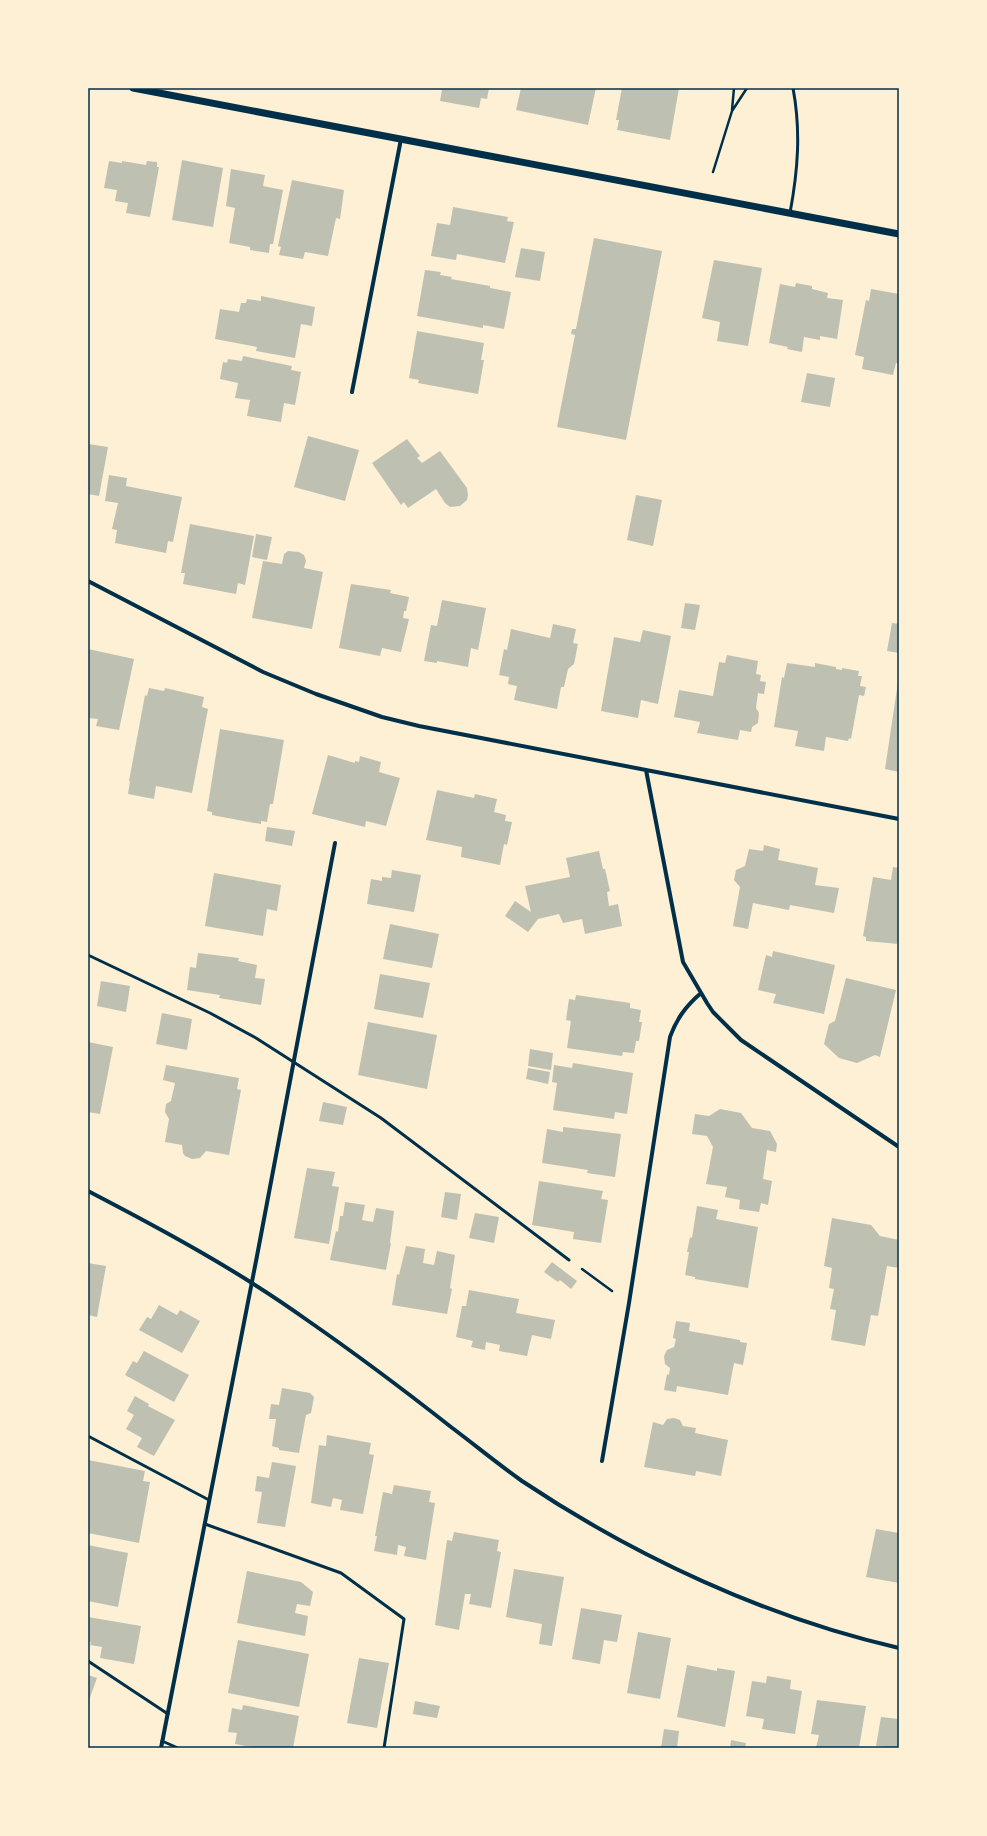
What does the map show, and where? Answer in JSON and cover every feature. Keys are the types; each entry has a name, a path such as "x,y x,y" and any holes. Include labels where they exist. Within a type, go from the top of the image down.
{"street":[{"path":"133,88 899,234"},
{"path":"352,392 401,139"},
{"path":"88,581 263,672 316,694 382,717 419,726 899,820"},
{"path":"646,770 683,962 700,993 713,1012 741,1040 899,1147"},
{"path":"161,1748 252,1284 335,843"},
{"path":"602,1461 629,1303 670,1037 680,1015 700,993"},
{"path":"88,1191 185,1243 307,1319 496,1462 544,1495 594,1526 646,1554 692,1576 803,1621 899,1648"}],"lane":[{"path":"790,213 796,181 798,117 793,88"},
{"path":"88,955 210,1013 256,1038 381,1118 569,1260"},
{"path":"88,1436 209,1500"},
{"path":"204,1524 341,1573 404,1619 384,1748"},
{"path":"88,1661 168,1714"},
{"path":"162,1741 178,1748"}],"path":[{"path":"713,172 732,111 734,88"},
{"path":"732,111 747,88"},
{"path":"569,1260 629,1303"}],"building":[{"path":"434,88 489,88 487,99 481,98 479,108 440,101 442,90"},
{"path":"521,88 596,88 588,125 516,110"},
{"path":"622,88 679,88 670,140 617,130 619,120 616,120"},
{"path":"182,160 223,168 213,227 172,220"},
{"path":"109,161 122,163 122,161 146,165 147,161 157,162 157,167 159,167 150,217 126,213 128,203 115,201 117,190 104,188"},
{"path":"231,169 265,175 263,186 283,190 273,244 270,244 269,253 250,250 250,247 229,243 235,208 226,206"},
{"path":"292,180 344,190 340,219 336,218 328,256 305,252 303,259 279,255 281,247 278,246"},
{"path":"453,207 508,217 507,221 514,222 505,263 457,254 456,260 431,256 437,223 450,225"},
{"path":"594,238 662,251 626,440 557,427 575,335 571,334 572,329 576,329"},
{"path":"521,248 545,252 540,281 515,277"},
{"path":"714,260 762,268 748,346 717,341 720,322 702,318"},
{"path":"425,270 441,272 440,275 452,277 451,279 490,286 490,288 511,292 504,329 483,325 483,328 417,316"},
{"path":"796,283 812,286 812,289 828,293 827,298 843,300 837,339 820,336 820,340 804,337 802,352 769,343 780,284 795,287"},
{"path":"871,289 899,294 899,363 896,363 893,375 862,369 864,357 855,355 866,300 869,301"},
{"path":"261,296 315,307 312,326 301,324 295,358 256,351 257,347 215,339 220,309 239,312 241,303 246,303 247,299 261,301"},
{"path":"417,331 484,343 481,360 484,360 478,394 418,383 419,380 409,378"},
{"path":"243,356 292,366 291,370 301,372 295,405 284,403 281,422 247,416 250,400 235,398 238,383 220,379 223,362 227,363 228,359 242,361"},
{"path":"807,373 835,378 830,407 801,402"},
{"path":"308,436 359,450 345,501 294,487"},
{"path":"407,439 420,456 417,458 422,463 440,451 467,488 467,500 460,506 450,507 445,503 436,489 408,508 404,502 401,505 372,463"},
{"path":"88,444 108,447 99,496 88,494"},
{"path":"109,475 127,478 126,486 182,497 173,542 168,541 166,553 115,543 117,530 112,529 118,503 105,501"},
{"path":"636,495 662,500 653,546 627,540"},
{"path":"190,524 254,536 245,585 238,583 236,594 183,584 185,573 181,573"},
{"path":"256,534 272,537 267,560 252,557"},
{"path":"288,551 299,552 304,555 306,561 304,568 323,572 312,629 252,618 263,561 282,564 284,554"},
{"path":"351,584 391,590 390,593 409,597 403,618 409,619 401,652 382,648 380,656 339,648"},
{"path":"442,600 486,608 478,650 471,648 468,667 437,661 437,663 424,661 431,625 437,626"},
{"path":"685,603 700,605 695,630 681,628"},
{"path":"892,623 899,624 899,653 887,651"},
{"path":"553,624 576,629 573,643 578,644 574,664 568,669 564,687 561,687 557,709 514,700 517,686 508,684 509,677 499,675 504,649 507,650 511,629 550,638"},
{"path":"643,630 671,636 658,704 641,700 638,718 601,711 614,637 640,642"},
{"path":"88,649 134,659 119,730 96,726 98,719 88,718"},
{"path":"727,655 758,661 756,674 761,675 760,681 766,682 764,694 758,693 756,708 759,713 758,723 752,727 751,732 740,730 738,740 697,733 700,722 674,717 679,690 713,696 719,662 725,663"},
{"path":"787,663 815,667 815,663 836,667 836,669 842,670 842,668 859,671 858,676 862,676 860,686 866,687 864,696 859,695 851,739 849,738 848,741 826,737 824,751 795,746 798,731 774,727 782,677 784,678"},
{"path":"899,682 899,772 885,769"},
{"path":"149,688 164,691 165,688 204,697 202,707 208,709 192,793 156,786 154,799 128,794 129,781 145,695 147,696"},
{"path":"220,729 284,740 273,804 270,804 267,822 261,821 261,824 238,820 212,815 212,812 207,811"},
{"path":"328,755 355,763 355,761 359,762 360,756 381,762 379,772 400,778 386,826 366,821 365,827 312,814"},
{"path":"437,790 474,798 475,794 497,799 494,812 506,815 505,821 512,822 507,845 504,844 500,865 461,857 462,847 426,840"},
{"path":"267,827 295,831 292,846 265,841"},
{"path":"764,845 780,849 778,860 818,868 815,885 839,888 834,913 790,905 789,910 753,903 748,929 733,926 740,887 734,880 736,870 745,866 749,849 763,851"},
{"path":"599,851 610,891 607,892 609,906 618,904 622,926 585,934 582,919 563,923 559,914 538,919 528,932 505,916 515,901 531,912 525,886 570,877 566,858"},
{"path":"893,867 899,868 899,944 866,941 866,937 863,936 873,877 891,880"},
{"path":"392,870 421,875 414,912 367,904 371,879 382,881 382,877 391,878"},
{"path":"214,873 281,885 277,911 267,909 263,936 205,926"},
{"path":"390,924 439,934 432,968 383,959"},
{"path":"773,951 835,965 824,1014 773,1003 776,994 758,990 766,955 772,957"},
{"path":"198,953 239,958 238,961 257,965 255,978 265,979 261,1005 219,998 220,995 187,990 190,967 196,968"},
{"path":"380,974 430,983 423,1018 374,1009"},
{"path":"846,978 896,990 880,1057 875,1055 857,1063 839,1058 824,1044 829,1024 835,1021"},
{"path":"101,981 130,986 126,1012 97,1006"},
{"path":"576,995 630,1003 630,1008 641,1010 639,1022 642,1022 639,1041 636,1041 634,1053 623,1052 622,1056 567,1048 571,1021 566,1020 569,999 575,1000"},
{"path":"162,1013 192,1019 187,1050 156,1044"},
{"path":"368,1022 437,1035 427,1089 358,1075"},
{"path":"88,1042 113,1047 100,1114 88,1112"},
{"path":"530,1049 553,1053 551,1070 528,1066"},
{"path":"573,1063 633,1073 627,1114 615,1112 614,1119 553,1110 557,1083 552,1082 554,1065 572,1068"},
{"path":"166,1065 239,1078 237,1089 241,1090 229,1155 206,1151 200,1158 192,1159 185,1156 182,1145 165,1142 169,1119 165,1112 166,1104 171,1101 175,1083 163,1080"},
{"path":"528,1068 550,1072 548,1084 526,1079"},
{"path":"323,1102 347,1107 343,1125 319,1121"},
{"path":"720,1109 741,1113 752,1128 770,1131 777,1144 776,1152 767,1150 763,1179 772,1181 768,1205 761,1203 759,1212 739,1209 740,1200 725,1197 727,1187 706,1184 713,1147 707,1136 692,1134 695,1114 709,1116"},
{"path":"563,1127 621,1134 615,1177 587,1173 588,1170 542,1163 547,1129 563,1132"},
{"path":"307,1168 335,1172 332,1186 339,1187 329,1244 294,1238"},
{"path":"539,1181 603,1191 601,1199 608,1200 601,1243 573,1239 574,1232 532,1225"},
{"path":"445,1192 461,1194 457,1220 441,1217"},
{"path":"345,1202 365,1205 362,1220 373,1222 376,1208 394,1211 391,1243 386,1270 330,1260 336,1231 338,1232 340,1216 343,1216"},
{"path":"697,1206 718,1210 716,1219 758,1227 748,1288 695,1279 695,1277 685,1275 689,1252 687,1252 690,1237 692,1238"},
{"path":"475,1213 499,1217 494,1243 469,1238"},
{"path":"832,1218 871,1225 880,1236 899,1240 899,1268 887,1266 878,1316 871,1315 865,1346 831,1340 836,1310 830,1309 834,1289 829,1288 832,1268 824,1266"},
{"path":"406,1246 425,1249 423,1263 434,1265 437,1251 455,1255 450,1288 452,1289 447,1314 392,1305 397,1274 399,1275"},
{"path":"552,1262 577,1281 571,1289 560,1280 558,1282 544,1272"},
{"path":"88,1263 106,1266 97,1317 88,1315"},
{"path":"469,1290 519,1299 516,1313 555,1320 551,1339 532,1335 527,1356 499,1351 500,1345 486,1342 485,1350 471,1347 473,1341 456,1337 462,1306 466,1306"},
{"path":"159,1305 177,1315 180,1310 200,1321 182,1353 139,1330 147,1317 151,1319"},
{"path":"676,1321 690,1323 689,1331 740,1340 740,1342 747,1343 743,1365 734,1363 728,1395 677,1386 676,1392 664,1390 667,1374 669,1375 670,1368 665,1364 664,1356 667,1350 674,1347 676,1339 673,1338"},
{"path":"144,1351 189,1375 174,1402 125,1375 133,1361 137,1363"},
{"path":"282,1388 310,1393 314,1397 311,1413 306,1415 299,1453 279,1450 279,1448 272,1446 276,1419 269,1419 271,1404 279,1405"},
{"path":"135,1396 149,1404 148,1406 175,1420 154,1456 137,1447 142,1438 126,1429 134,1415 127,1411"},
{"path":"674,1418 680,1420 683,1426 696,1428 695,1433 728,1440 721,1476 696,1471 695,1476 644,1467 653,1422 663,1425 667,1419"},
{"path":"327,1435 371,1443 369,1454 374,1455 363,1514 340,1510 342,1500 338,1499 333,1498 331,1507 311,1503 319,1445 326,1446"},
{"path":"88,1460 145,1471 143,1481 150,1482 139,1543 88,1533"},
{"path":"272,1462 296,1466 285,1527 257,1523 262,1492 255,1491 257,1476 269,1478"},
{"path":"394,1485 431,1491 429,1502 435,1503 426,1560 404,1556 406,1547 398,1545 397,1555 374,1551 377,1536 375,1536 383,1492 392,1494"},
{"path":"876,1529 899,1533 899,1583 866,1577"},
{"path":"454,1532 499,1540 497,1551 501,1552 491,1608 469,1604 471,1594 465,1594 459,1630 435,1625 447,1540 452,1541"},
{"path":"88,1545 128,1553 118,1607 88,1601"},
{"path":"514,1569 564,1577 552,1646 539,1644 542,1624 506,1617"},
{"path":"247,1571 301,1582 313,1592 310,1606 297,1604 295,1613 308,1616 305,1636 237,1623"},
{"path":"581,1608 622,1615 617,1642 604,1640 600,1664 572,1659"},
{"path":"88,1617 141,1626 134,1664 100,1658 102,1647 90,1645 91,1642 88,1642"},
{"path":"638,1632 671,1638 660,1699 627,1693"},
{"path":"238,1640 309,1654 299,1707 228,1693"},
{"path":"359,1658 389,1663 377,1728 347,1723"},
{"path":"687,1665 717,1671 717,1668 735,1671 725,1727 677,1717"},
{"path":"88,1675 97,1678 88,1703"},
{"path":"767,1676 791,1680 790,1689 802,1691 795,1734 762,1729 764,1719 746,1716 752,1681 766,1683"},
{"path":"817,1700 866,1706 859,1748 816,1748 819,1735 811,1734"},
{"path":"415,1701 440,1706 437,1718 413,1714"},
{"path":"243,1705 299,1716 293,1748 257,1748 235,1744 237,1733 228,1732 232,1708 242,1710"},
{"path":"881,1717 899,1719 899,1748 876,1746"},
{"path":"664,1729 679,1731 677,1748 661,1748"},
{"path":"731,1740 746,1743 745,1748 730,1748"}]}
